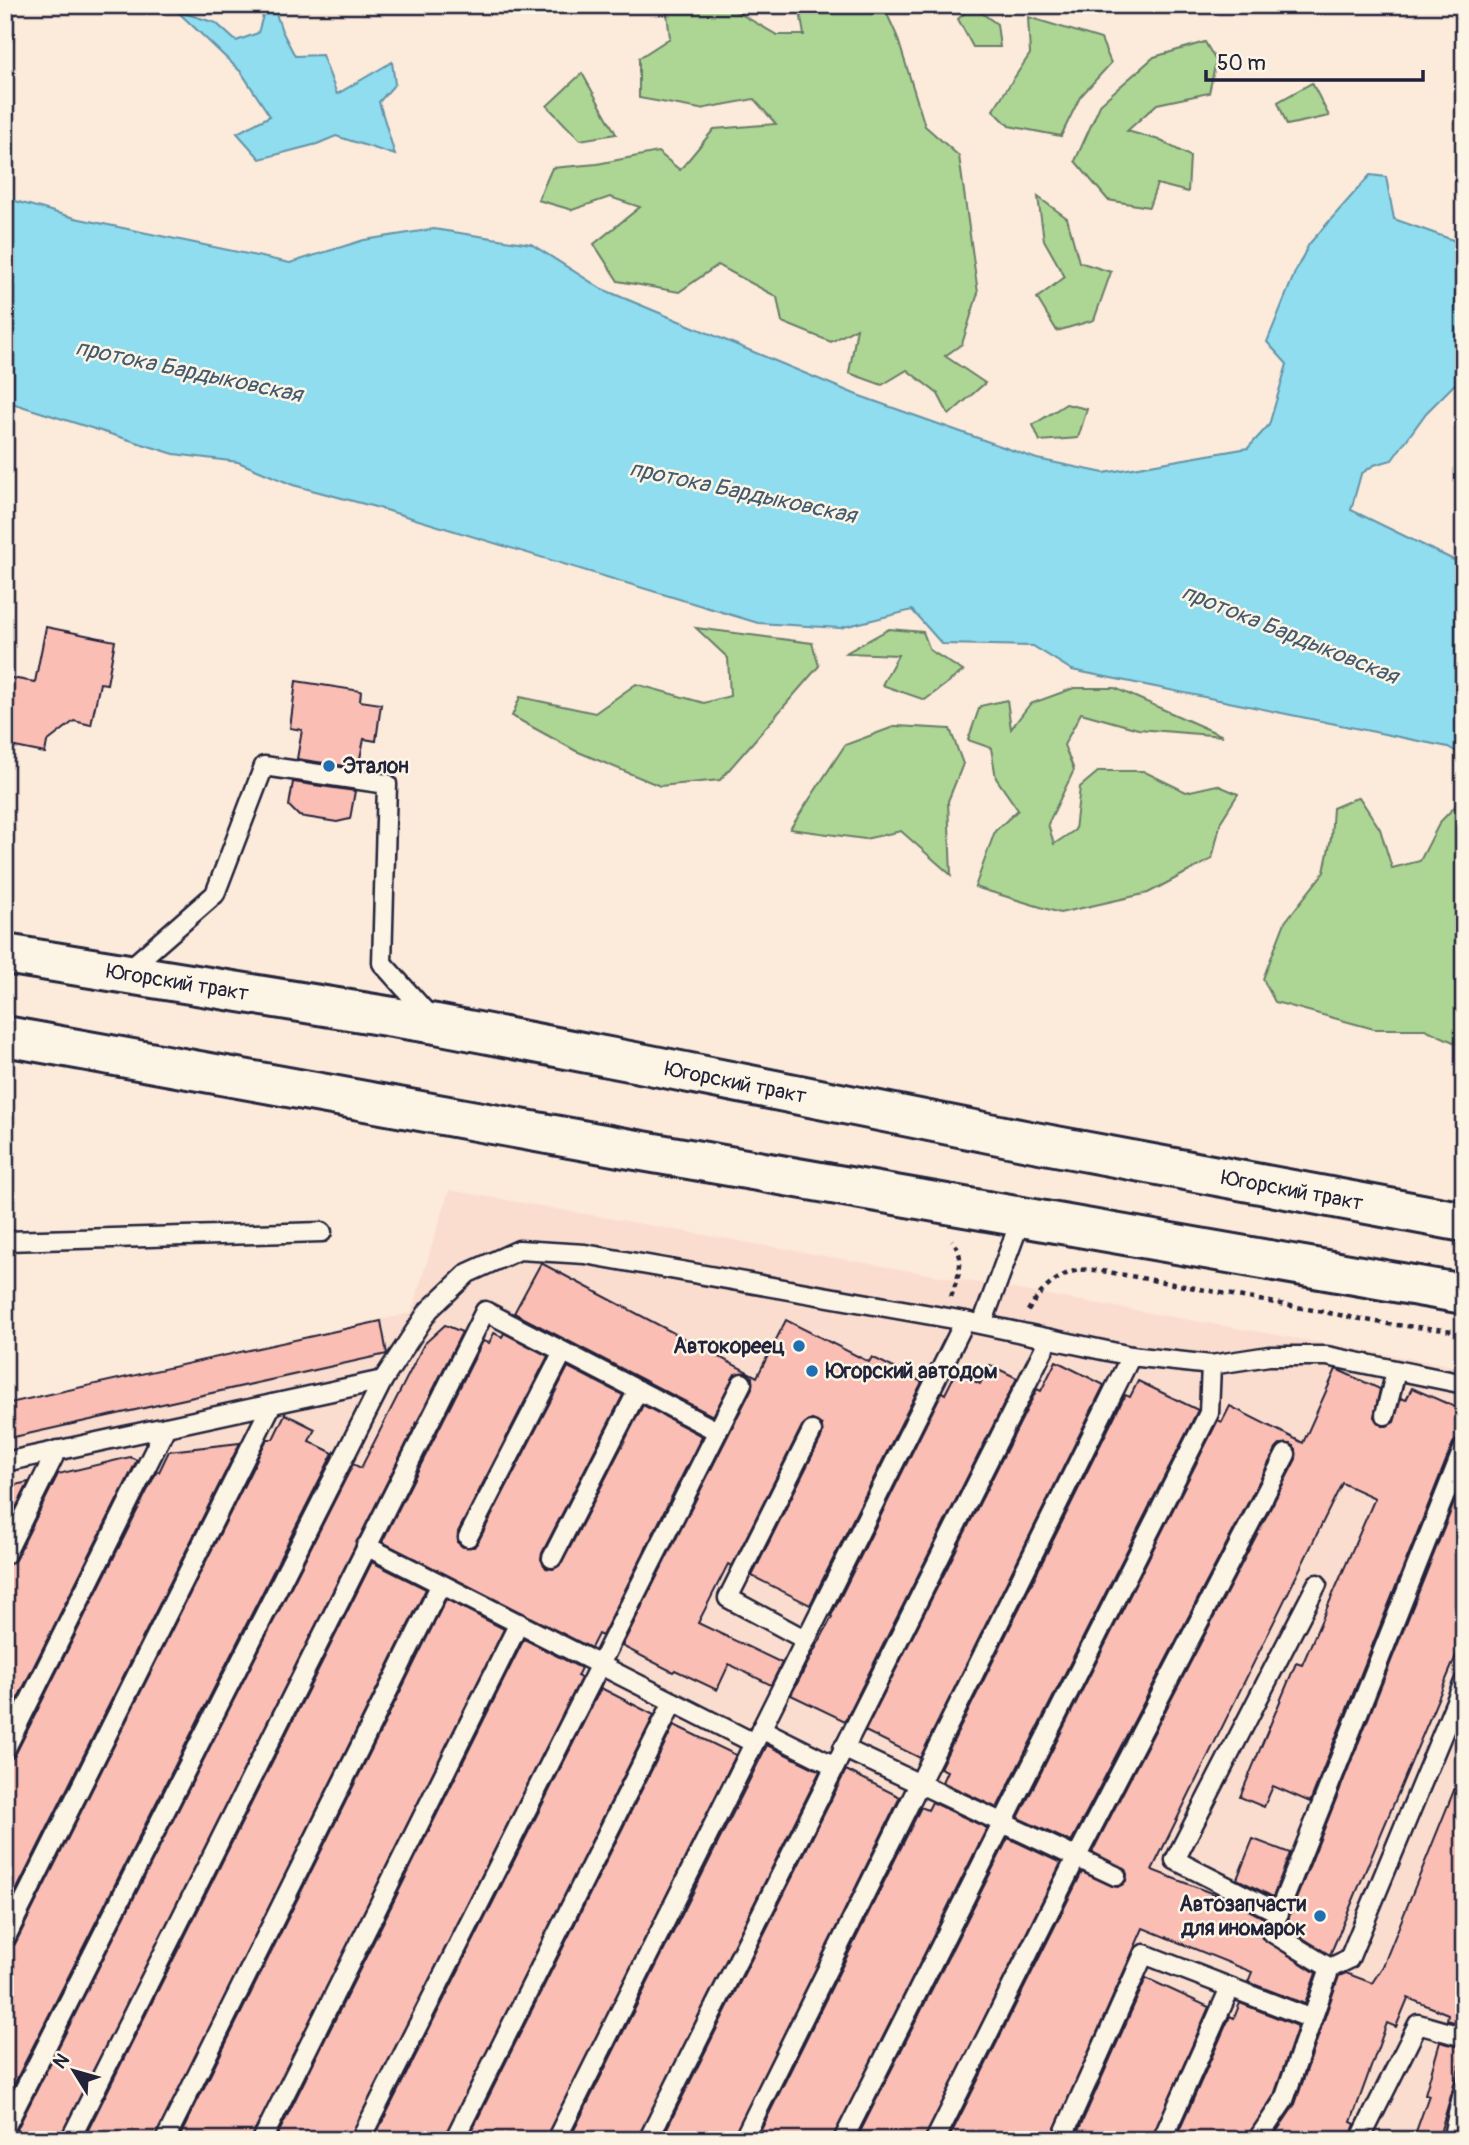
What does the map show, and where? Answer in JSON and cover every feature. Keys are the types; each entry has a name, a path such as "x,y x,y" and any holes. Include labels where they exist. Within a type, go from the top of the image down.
{"main road":[{"name":"Югорский тракт","path":"5,954 436,1024 645,1063 1028,1141 1464,1222"},
{"path":"5,1036 631,1149 1464,1294"}],"lane":[{"path":"122,975 215,894 264,765 387,784 382,963 436,1024"},
{"path":"556,2140 806,1640 974,1323 1022,1216"},
{"path":"5,1241 322,1232"},
{"path":"5,2129 383,1380 429,1310 468,1273 519,1250 585,1254 1017,1331 1131,1356 1211,1365 1269,1356 1327,1356 1464,1384"},
{"path":"70,2140 485,1311 718,1431"},
{"path":"648,2140 1049,1339"},
{"path":"468,1537 563,1352"},
{"path":"743,2140 1131,1356"},
{"path":"842,2140 1209,1413 1211,1365"},
{"path":"1385,1415 1396,1371"},
{"path":"5,1462 383,1380"},
{"path":"360,2140 742,1383"},
{"path":"552,1558 638,1390"},
{"path":"5,1939 272,1404"},
{"path":"5,1750 166,1427"},
{"path":"806,1640 728,1598 812,1431"},
{"path":"1330,1968 1271,1932 1464,1447"},
{"path":"5,1555 57,1450"},
{"path":"935,2140 1076,1858 1286,1454"},
{"path":"366,1546 673,1702 835,1766"},
{"path":"165,2140 441,1584"},
{"path":"1279,1913 1175,1860 1317,1584"},
{"path":"262,2140 519,1623"},
{"path":"1256,2140 1284,2099 1330,1968 1349,1959 1464,1682"},
{"path":"454,2140 673,1702"},
{"path":"843,1748 1116,1876"},
{"path":"1061,2140 1143,1954 1312,2019"},
{"path":"1162,2140 1230,1988"},
{"path":"1360,2140 1418,2024 1464,2037"},
{"path":"1452,2140 1464,2088"}],"path":[{"path":"1017,1331 1032,1304 1046,1287 1064,1274 1082,1269 1388,1324 1464,1332"}],"shaded area":[{"path":"449,1190 1464,1368 1464,2140 5,2140 5,1404 411,1313"}],"green space":[{"path":"666,5 725,5 777,35 804,35 799,5 883,5 897,36 925,126 959,156 978,293 962,344 945,356 985,383 949,415 938,394 907,370 882,385 849,373 857,328 831,342 782,322 777,297 718,265 679,292 618,281 594,244 640,207 610,197 572,210 538,200 552,168 597,164 658,152 680,170 714,129 776,124 754,99 700,109 639,98 639,58 670,38"},
{"path":"972,6 997,24 1000,47 973,47 958,19"},
{"path":"1028,17 1101,39 1111,63 1080,97 1061,136 1009,126 993,110 1030,54"},
{"path":"1205,42 1216,61 1209,93 1157,104 1127,131 1159,140 1190,156 1188,192 1157,184 1149,207 1108,200 1075,161 1101,103 1154,57"},
{"path":"582,73 616,134 580,140 547,106"},
{"path":"1312,83 1329,116 1287,125 1278,102"},
{"path":"1038,197 1067,218 1079,262 1111,272 1094,320 1057,331 1037,298 1065,277 1044,240"},
{"path":"1066,404 1087,409 1078,438 1040,441 1033,425"},
{"path":"696,628 812,643 819,666 720,780 660,786 576,751 512,716 520,697 595,713 636,684 704,703 730,696 728,658"},
{"path":"889,629 923,632 930,650 963,671 925,700 882,685 898,655 846,653"},
{"path":"1074,688 1115,688 1223,736 1138,729 1081,713 1064,745 1074,770 1048,824 1054,844 1075,830 1080,787 1099,771 1143,771 1186,792 1217,785 1238,794 1221,821 1212,859 1148,893 1060,913 975,887 995,831 1018,810 996,778 991,748 968,740 980,706 1007,700 1011,729 1030,704"},
{"path":"896,726 950,729 963,764 948,801 951,875 901,831 865,839 790,829 845,745"},
{"path":"1359,797 1380,829 1392,868 1420,861 1440,822 1464,797 1464,1047 1425,1029 1374,1029 1275,1002 1263,979 1285,922 1324,872 1331,838 1333,808"}],"water":[{"path":"266,5 273,5 295,56 322,55 337,94 392,62 395,84 379,102 395,155 336,136 317,144 260,159 237,133 270,116 241,72 177,11 216,23 236,41 258,33"},
{"name":"протока Бардыковская","path":"1370,175 1386,177 1394,219 1464,246 1464,365 1459,380 1426,413 1392,460 1374,465 1361,474 1351,510 1464,565 1464,756 1448,747 1072,670 1033,646 942,644 912,610 840,628 758,623 379,508 293,485 238,462 174,454 5,401 5,198 75,218 290,263 364,240 434,229 531,244 602,289 857,395 1037,459 1104,473 1248,448 1269,425 1287,364 1267,342 1296,270 1309,244"}],"building":[{"path":"46,627 115,641 107,684 100,683 91,725 74,721 47,742 45,753 5,745 5,677 35,682"},
{"path":"296,681 361,691 360,701 381,704 376,741 364,739 358,768 297,759 302,730 290,728"},
{"path":"293,782 355,791 350,819 337,822 299,816 289,806"},
{"path":"541,1263 757,1377 786,1320 869,1362 872,1357 922,1382 810,1605 752,1576 822,1436 822,1425 812,1420 802,1426 732,1566 728,1564 698,1623 782,1663 771,1685 729,1664 717,1690 675,1670 673,1672 622,1646 752,1388 752,1377 746,1373 735,1374 713,1416 514,1313"},
{"path":"381,1321 387,1354 5,1439 5,1404"},
{"path":"445,1325 462,1332 59,2140 5,2140 15,2133 353,1464 361,1468 424,1344"},
{"path":"494,1333 502,1337 504,1333 548,1356 458,1532 458,1543 463,1547 474,1547 478,1542 568,1367 623,1395 542,1553 541,1559 546,1568 553,1569 562,1563 643,1405 702,1436 602,1636 598,1634 591,1648 382,1542 483,1341 489,1343"},
{"path":"1056,1361 1104,1385 920,1758 865,1731 1037,1389 1041,1391"},
{"path":"990,1365 1017,1378 845,1721 791,1695 942,1392 945,1394 956,1372 980,1384"},
{"path":"1336,1369 1380,1389 1374,1417 1382,1426 1394,1422 1401,1398 1406,1400 1412,1388 1464,1411 1464,1436 1453,1443 1310,1802 1273,1786 1264,1807 1240,1797 1296,1663 1302,1665 1375,1498 1342,1483 1152,1870 1229,1900 1264,1918 1260,1932 1262,1938 1316,1973 1305,2004 1248,1982 1252,1972 1143,1928 1050,2140 948,2140 1082,1872 1112,1886 1118,1887 1126,1881 1125,1869 1092,1852 1296,1459 1296,1449 1291,1444 1281,1444 1276,1449 1071,1842 1018,1818 1218,1420 1222,1422 1230,1406 1303,1443"},
{"path":"1138,1381 1198,1410 997,1808 942,1782 947,1771 940,1768 1125,1395 1130,1397"},
{"path":"285,1414 315,1429 309,1441 333,1453 5,2102 5,1950 15,1944 267,1439 273,1439"},
{"path":"240,1443 5,1913 5,1761 15,1755 169,1451"},
{"path":"130,1457 137,1460 5,1724 5,1566 15,1560 58,1474"},
{"path":"1464,1478 1464,1637 1330,1955 1285,1927"},
{"path":"29,1482 5,1529 5,1487"},
{"path":"372,1562 426,1589 154,2140 83,2140"},
{"path":"446,1599 504,1629 251,2140 178,2140"},
{"path":"524,1639 581,1668 577,1676 581,1678 349,2140 275,2140"},
{"path":"601,1688 654,1715 443,2140 373,2140"},
{"path":"674,1725 736,1755 545,2140 467,2140"},
{"path":"767,1745 820,1771 637,2140 569,2140"},
{"path":"1463,1768 1464,2025 1447,2020 1448,2014 1408,1998 1396,2027 1387,2023 1351,2122 1355,2124 1349,2140 1271,2140 1295,2104 1339,1976 1346,1973 1372,1983 1383,1966"},
{"path":"846,1770 900,1797 732,2140 661,2140"},
{"path":"932,1802 987,1828 832,2140 756,2140 921,1807 928,1810"},
{"path":"1008,1838 1061,1863 924,2140 856,2140"},
{"path":"1253,1839 1290,1853 1273,1897 1237,1879"},
{"path":"1146,1978 1209,2007 1151,2140 1074,2140"},
{"path":"1240,2003 1298,2026 1274,2095 1246,2140 1175,2140 1230,2016 1234,2018"},
{"path":"1440,2042 1464,2048 1464,2051 1438,2140 1413,2140 1429,2095 1425,2094"}],"place":[{"name":"Эталон","path":"329,766"},
{"name":"Автокореец","path":"799,1346"},
{"name":"Югорский автодом","path":"812,1371"},
{"name":"Автозапчасти для иномарок","path":"1320,1916"}]}
